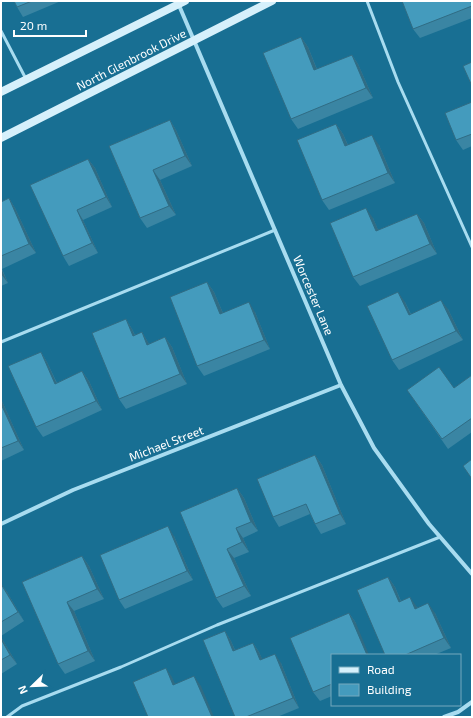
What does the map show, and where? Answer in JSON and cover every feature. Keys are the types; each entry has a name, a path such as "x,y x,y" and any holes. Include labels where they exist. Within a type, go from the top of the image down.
{"main road":[{"name":"North Glenbrook Drive","path":"1,138 272,1"},
{"path":"1,92 180,2"}],"street":[{"name":"Worcester Lane","path":"180,2 194,40 341,385 374,448 429,524 472,574"},
{"name":"Michael Street","path":"1,524 73,490 341,385"},
{"path":"444,717 458,712 472,702"}],"lane":[{"path":"367,1 398,82 472,247"},
{"path":"1,31 26,79"},
{"path":"1,342 275,230"},
{"path":"7,717 22,706 121,667 217,625 440,537"}],"building":[{"path":"14,1 32,1 17,7"},
{"path":"402,1 471,1 472,6 413,29"},
{"path":"301,37 314,70 352,55 366,88 291,119 263,53"},
{"path":"472,62 472,86 463,66"},
{"path":"472,102 472,134 456,140 445,113"},
{"path":"170,120 185,156 153,170 169,206 140,218 109,146"},
{"path":"336,124 345,146 372,135 388,173 322,200 297,140"},
{"path":"88,159 106,197 77,210 92,243 63,256 30,185"},
{"path":"9,198 29,244 1,256 1,202"},
{"path":"366,208 376,231 417,214 430,244 353,277 330,223"},
{"path":"207,282 220,314 249,302 264,340 197,366 170,297"},
{"path":"398,292 409,315 441,300 456,331 392,360 367,306"},
{"path":"126,319 133,336 142,332 147,345 165,337 180,374 119,399 92,333"},
{"path":"41,352 55,384 82,371 96,401 36,427 8,366"},
{"path":"439,367 454,388 472,375 472,418 442,439 407,390"},
{"path":"1,404 18,441 1,448"},
{"path":"315,455 340,514 315,524 306,504 273,517 257,479"},
{"path":"472,459 472,479 463,466"},
{"path":"237,488 251,522 236,528 242,542 227,549 244,586 216,598 180,512"},
{"path":"168,526 187,571 119,600 100,555"},
{"path":"82,556 97,589 67,602 88,651 58,664 22,582"},
{"path":"388,577 399,602 410,597 415,609 428,603 444,638 407,654 385,654 357,590"},
{"path":"1,584 18,612 1,622"},
{"path":"349,613 367,654 331,654 331,684 313,692 290,638"},
{"path":"225,631 233,651 253,643 260,660 275,654 293,698 246,717 235,717 203,640"},
{"path":"1,639 10,655 1,660"},
{"path":"166,668 173,685 194,676 212,717 148,717 133,682"}]}
